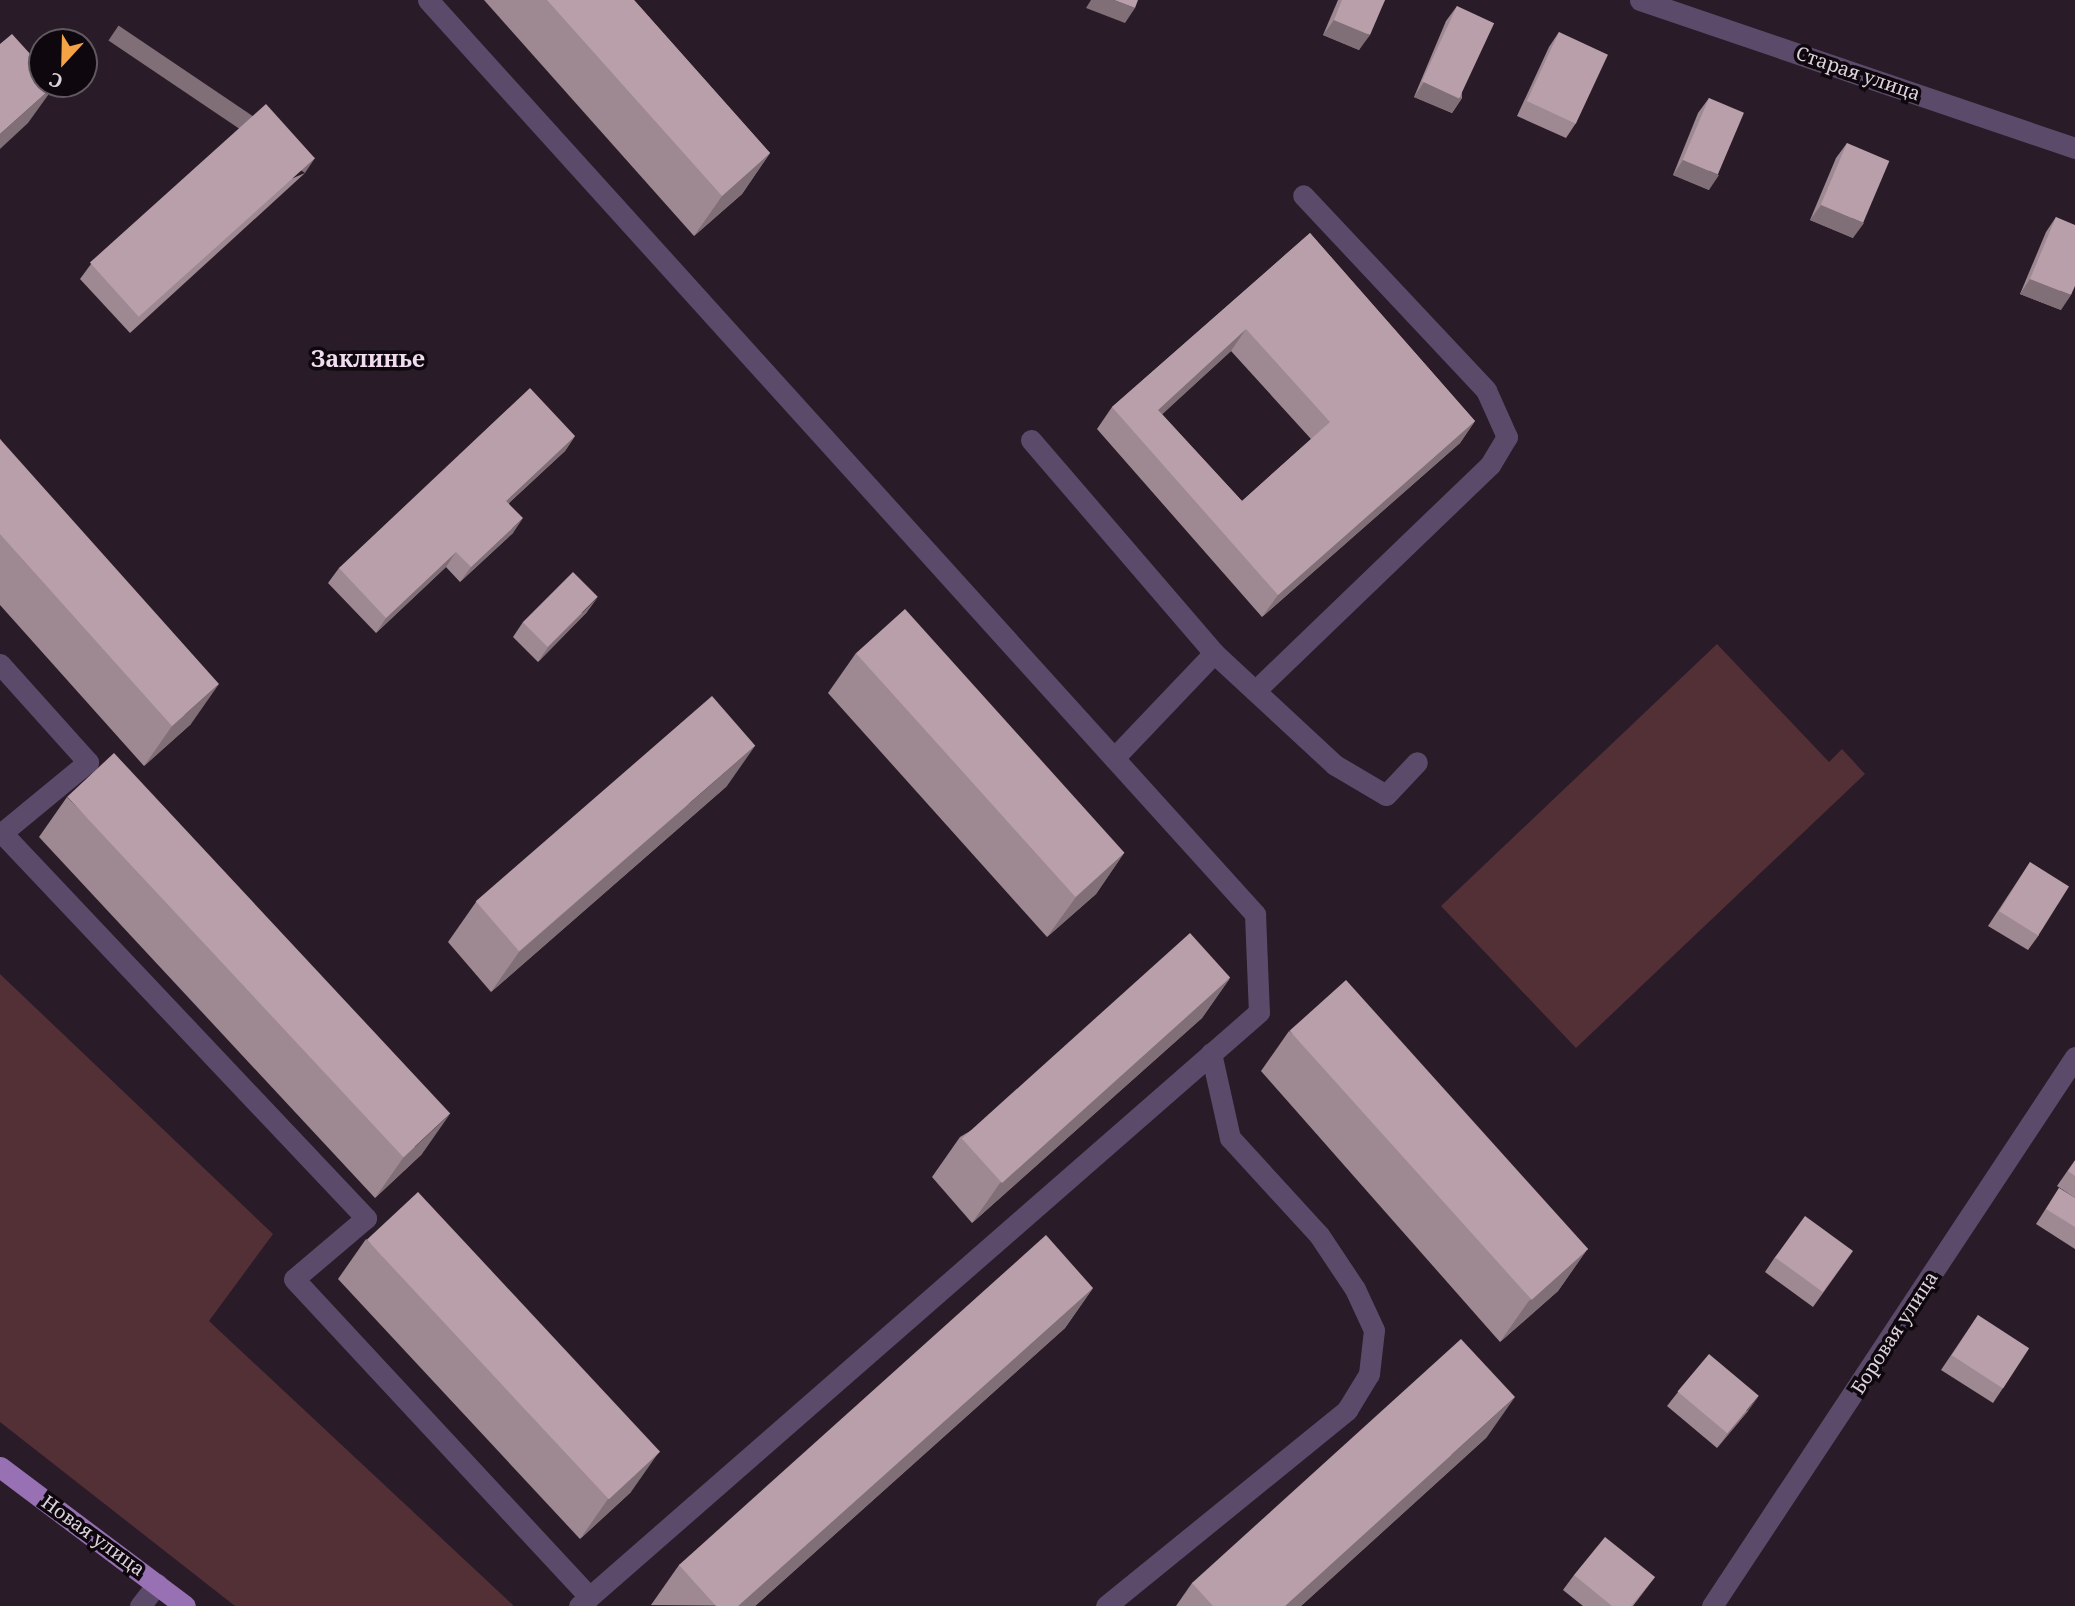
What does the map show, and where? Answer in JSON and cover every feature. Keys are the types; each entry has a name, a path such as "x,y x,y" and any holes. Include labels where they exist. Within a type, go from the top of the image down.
{"main road":[{"name":"Новая улица","path":"0,1467 185,1606"}],"street":[{"path":"0,664 88,762 2,833 366,1218 294,1279 584,1602 1259,1012 1255,914 428,0"},
{"name":"Старая улица","path":"1640,0 2075,148"},
{"path":"1255,691 1490,465 1507,437 1486,390 1303,195"},
{"path":"1031,440 1214,653 1335,765 1386,795 1417,762"},
{"path":"1114,758 1214,653"},
{"path":"1106,1606 1347,1410 1369,1374 1374,1329 1319,1235 1230,1138 1211,1053"},
{"name":"Боровая улица","path":"1712,1606 2075,1058"},
{"path":"140,1606 157,1584"}],"shaded area":[{"path":"1717,644 1829,762 1842,749 1865,774 1576,1048 1441,906"},
{"path":"0,974 273,1234 209,1321 514,1606 235,1606 0,1422"}],"building":[{"path":"547,0 634,0 770,153 722,196"},
{"path":"1114,0 1138,0 1135,8"},
{"path":"1342,0 1385,0 1370,35 1334,20"},
{"path":"1457,6 1494,23 1459,99 1422,81"},
{"path":"1559,32 1608,55 1576,124 1527,101"},
{"path":"12,34 28,52 28,98 40,98 0,134 0,44"},
{"path":"1709,98 1744,113 1718,175 1683,160"},
{"path":"266,104 315,158 139,317 90,263"},
{"path":"1847,143 1889,161 1863,223 1821,205"},
{"path":"2056,217 2075,225 2075,286 2071,295 2030,279"},
{"path":"1310,233 1475,421 1278,595 1112,407","holes":["1246,329 1330,422 1242,501 1158,410"]},
{"path":"530,388 575,436 506,501 523,518 471,567 456,552 386,618 339,568"},
{"path":"0,439 219,684 172,726 0,534"},
{"path":"573,572 598,597 548,647 523,622"},
{"path":"905,609 1124,853 1075,897 856,653"},
{"path":"712,696 755,746 519,951 476,901"},
{"path":"114,753 450,1114 403,1157 67,797"},
{"path":"2030,862 2069,886 2038,936 1999,911"},
{"path":"1190,933 1230,978 1002,1183 962,1138"},
{"path":"1346,980 1588,1249 1532,1300 1290,1031"},
{"path":"2075,1161 2075,1176 2068,1171"},
{"path":"2059,1188 2075,1198 2075,1227 2046,1209"},
{"path":"418,1192 660,1452 609,1499 367,1240"},
{"path":"1805,1216 1853,1251 1823,1292 1775,1257"},
{"path":"1046,1235 1093,1288 738,1606 716,1606 679,1565"},
{"path":"1978,1315 2029,1348 2003,1388 1952,1355"},
{"path":"1461,1339 1515,1397 1285,1606 1213,1606 1192,1583"},
{"path":"1709,1354 1759,1396 1727,1433 1678,1392"},
{"path":"1605,1537 1655,1577 1631,1606 1612,1606 1574,1575"}],"district":[{"name":"Заклинье","path":"368,358"}]}
